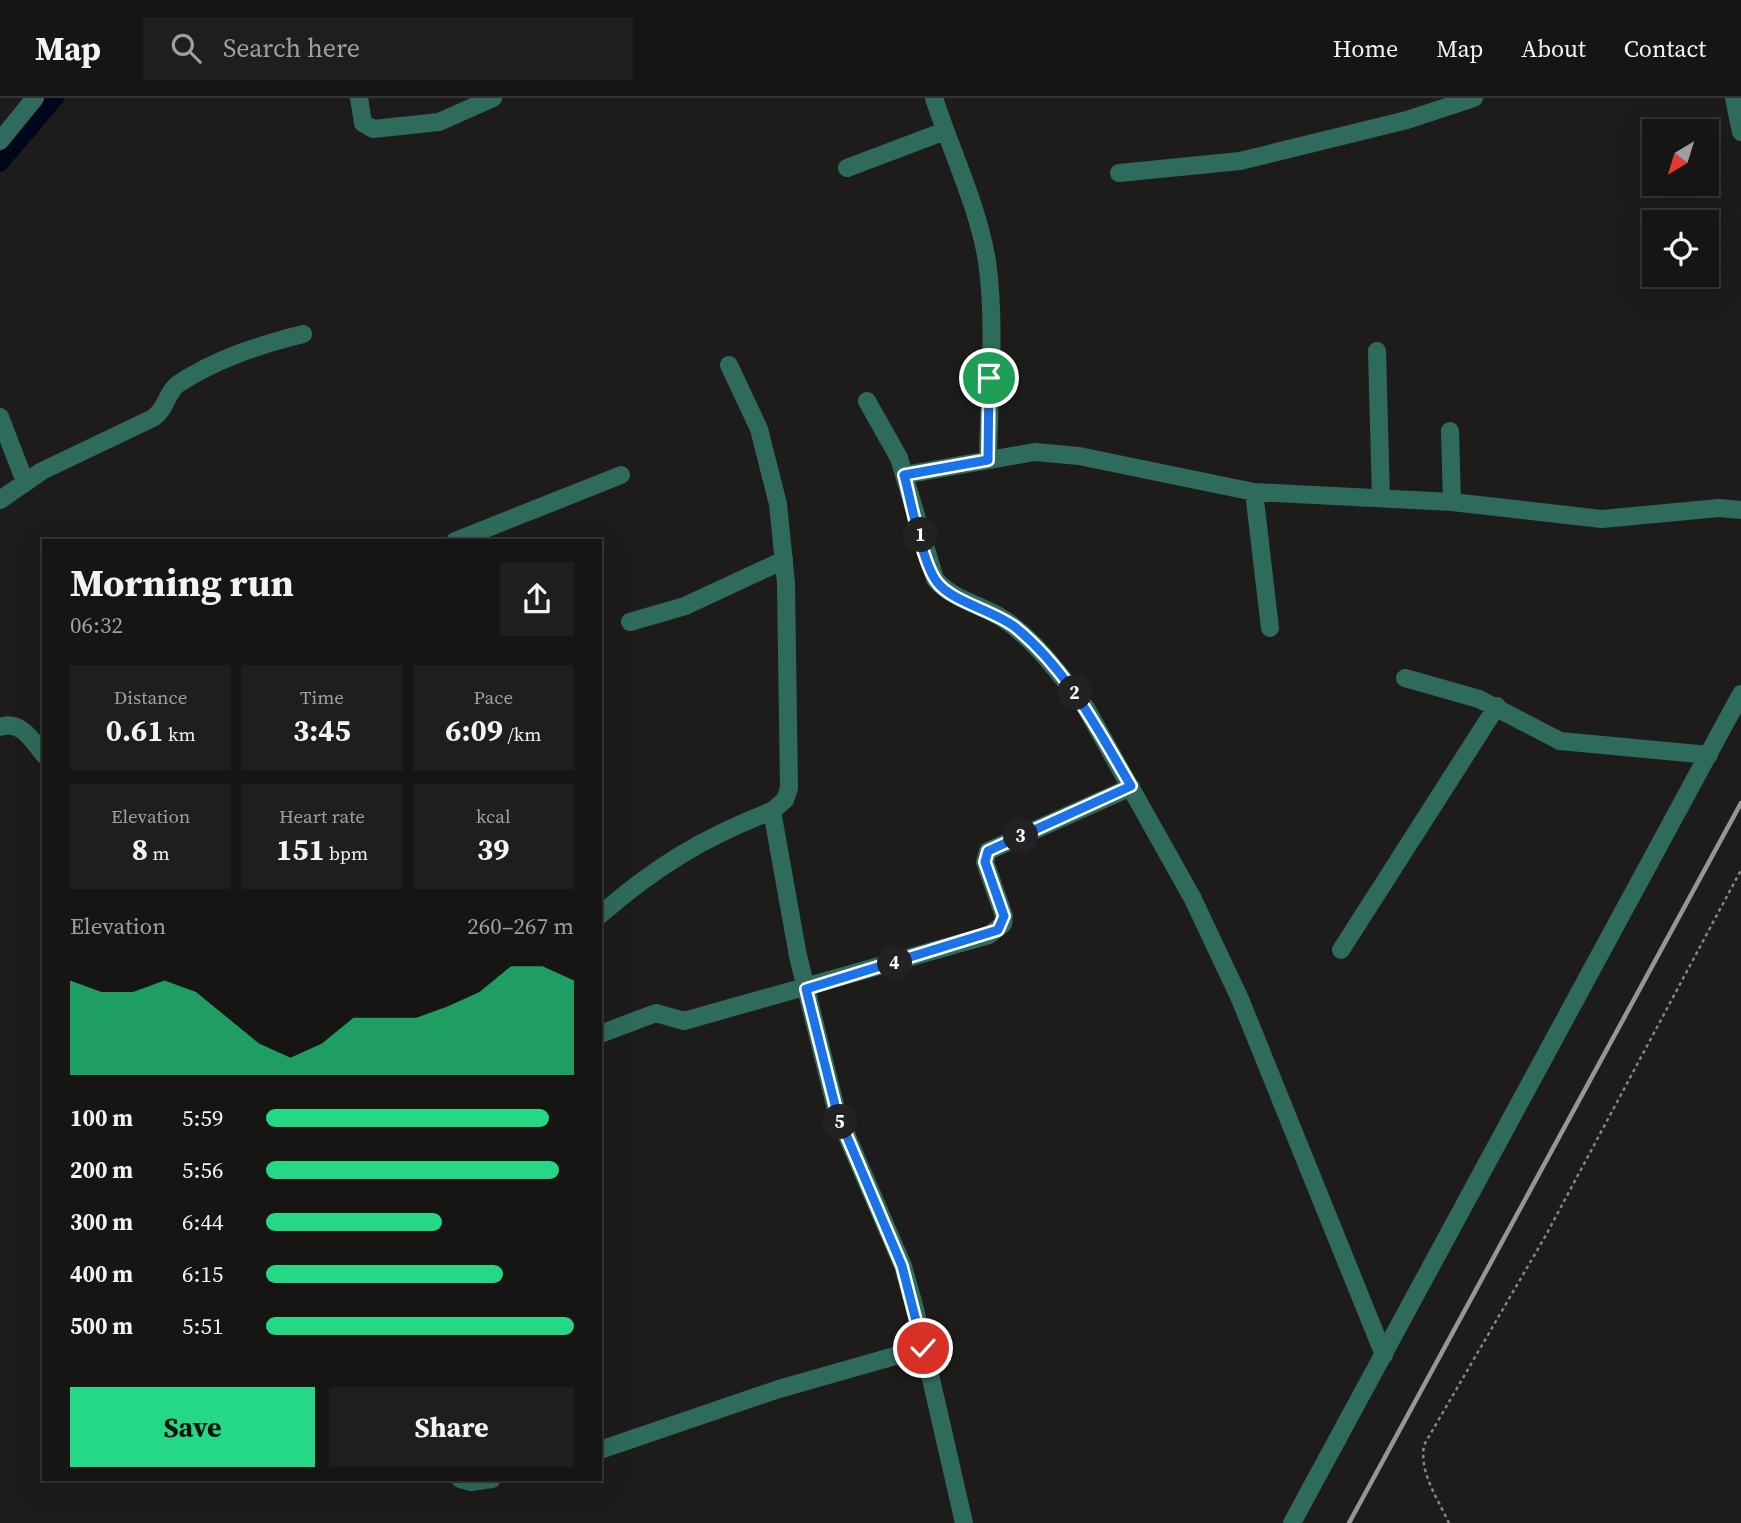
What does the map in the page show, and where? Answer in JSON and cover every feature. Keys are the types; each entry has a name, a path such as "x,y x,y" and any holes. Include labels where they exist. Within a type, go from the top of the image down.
{"street":[{"path":"0,142 35,98"},
{"path":"359,98 363,123 373,129 439,122 493,98"},
{"path":"934,98 980,230 986,259 990,292 988,460"},
{"path":"1119,173 1240,161 1393,124 1474,98"},
{"path":"1734,98 1741,132"},
{"path":"847,168 945,131"},
{"path":"0,500 25,482 153,418 162,411 176,386 214,365 259,346 303,334"},
{"path":"1377,351 1381,498"},
{"path":"602,913 665,863 714,835 772,811 785,800 789,788 784,560 771,469 759,429 729,365"},
{"path":"867,401 894,446 935,579 946,591 1003,618 1031,643 1086,708 1193,899 1256,1033 1384,1355"},
{"path":"0,417 25,482"},
{"path":"1450,431 1452,502"},
{"path":"904,475 1035,452 1254,492 1452,502 1602,519 1719,508 1741,510"},
{"path":"460,539 621,475"},
{"path":"1254,492 1270,628"},
{"path":"630,622 685,606 784,560"},
{"path":"1405,678 1497,706 1533,729 1560,741 1709,755"},
{"path":"1292,1523 1741,694"},
{"path":"1341,950 1497,706"},
{"path":"0,727 14,725 40,743"},
{"path":"602,1033 649,1014 663,1014 684,1021 740,1003 806,989 998,930 1004,916 985,862 988,851 1131,786"},
{"path":"772,811 806,989 840,1121 902,1266 964,1523"},
{"path":"602,1449 779,1389 923,1348"}],"path":[{"path":"1449,1523 1426,1475 1424,1446 1539,1246 1741,870"}],"waterway":[{"path":"0,164 56,98"}],"railway":[{"path":"1349,1523 1741,803"}],"route":[{"path":"923,1348 902,1266 842,1130 806,989 989,935 998,930 1004,916 985,862 988,851 1131,786 1086,708 1031,643 1003,618 946,591 931,573 904,475 988,460 989,378"}]}
